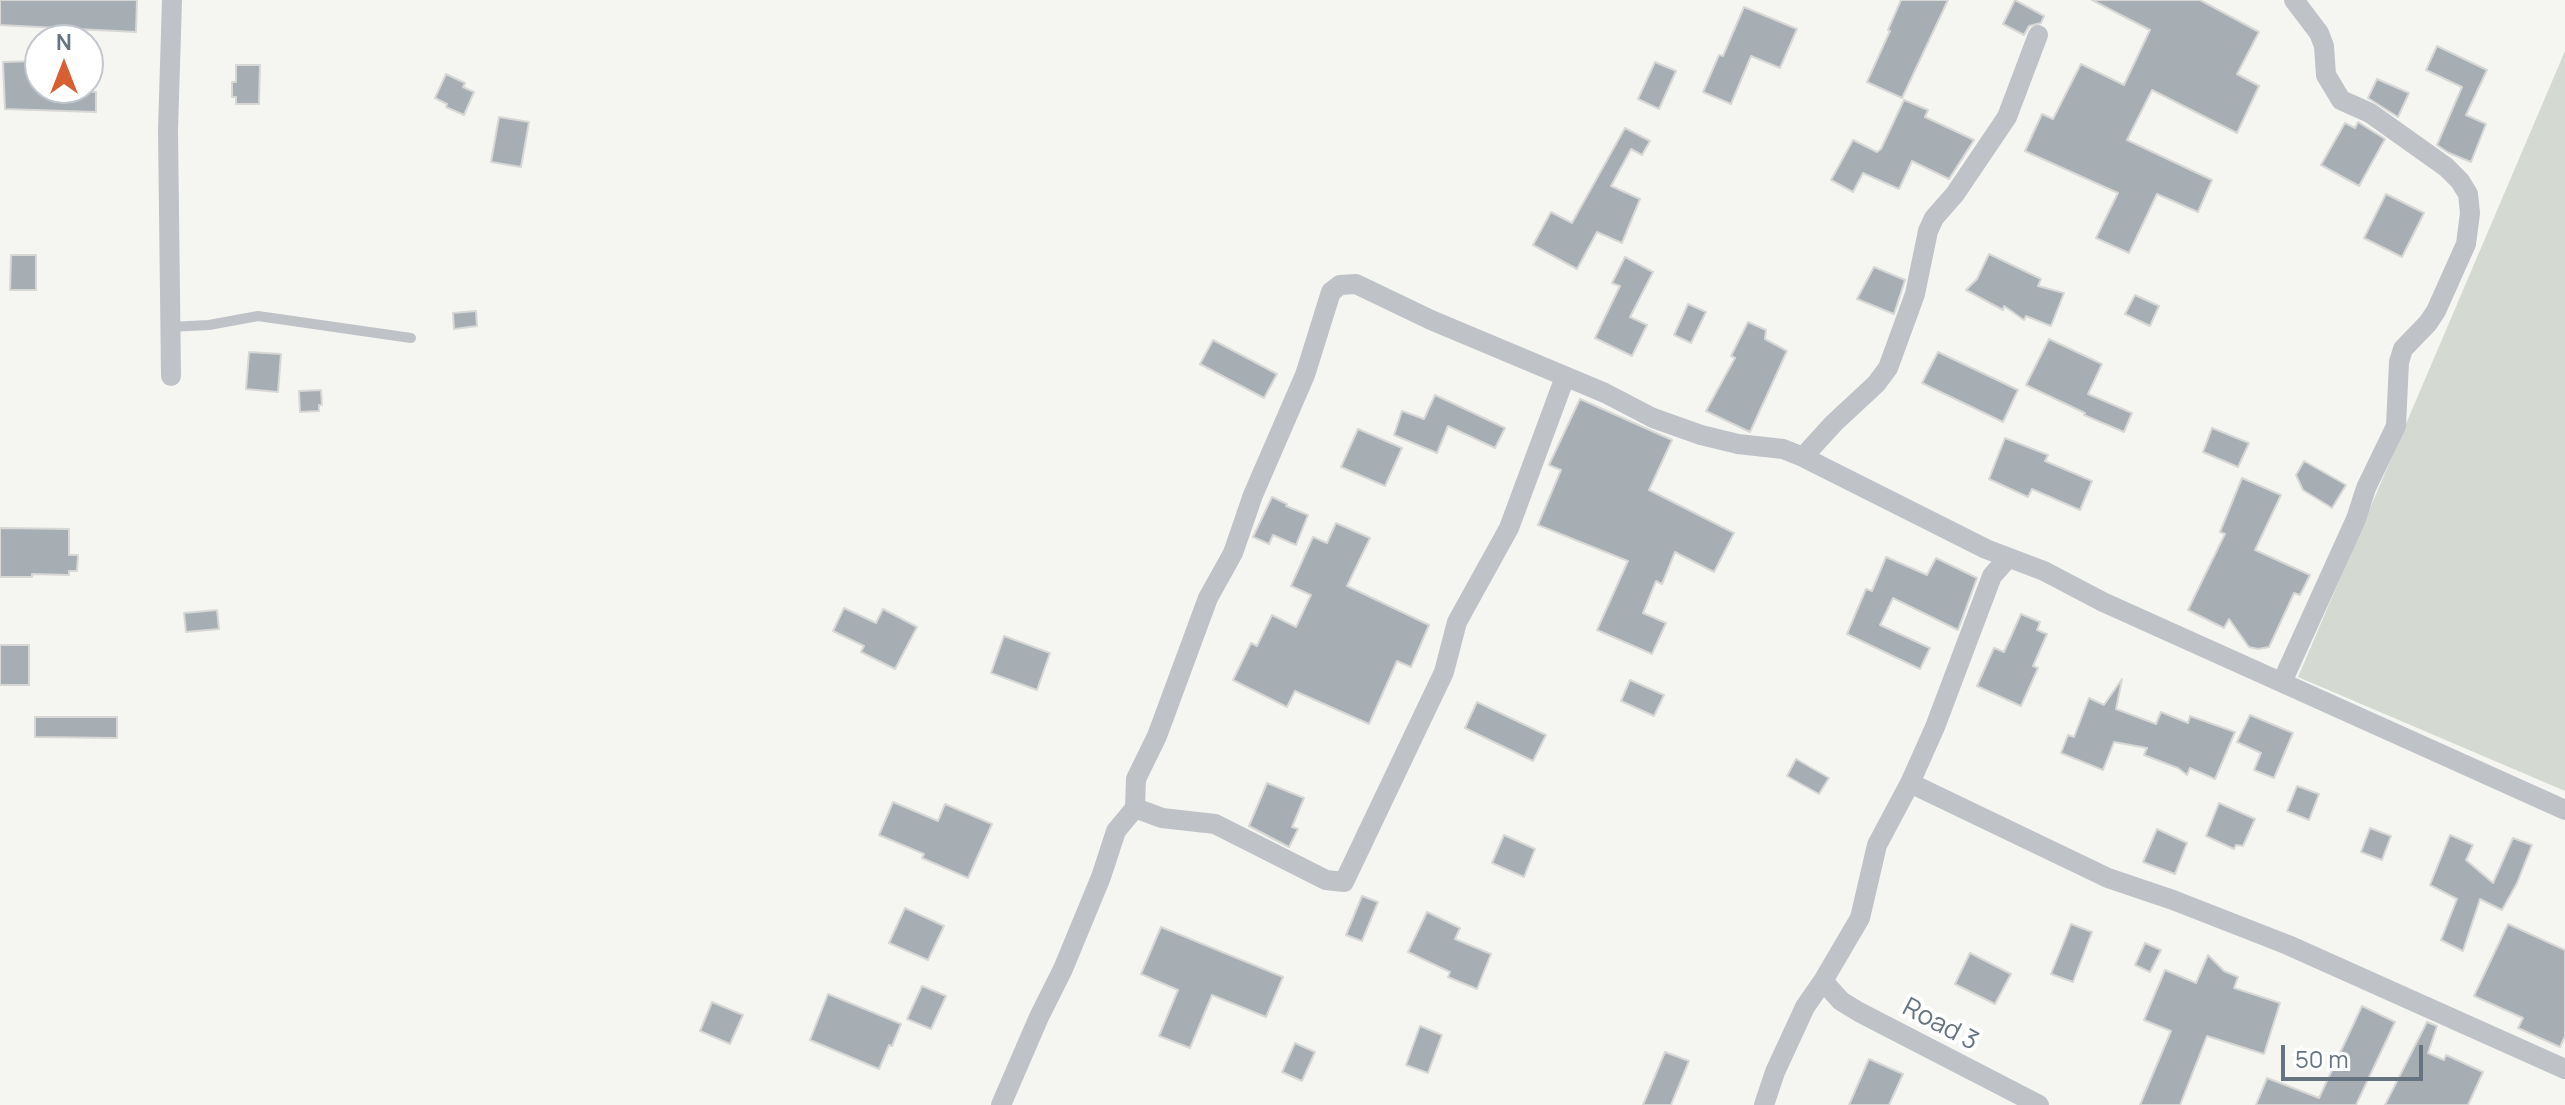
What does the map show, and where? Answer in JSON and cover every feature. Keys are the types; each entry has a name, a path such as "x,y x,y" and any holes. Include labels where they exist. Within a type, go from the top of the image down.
{"street":[{"path":"171,376 168,130 172,0"},
{"path":"2282,682 2396,426 2399,362 2403,349 2436,311 2466,244 2470,213 2468,194 2446,167 2370,113 2341,100 2326,75 2324,46 2319,33 2294,0"},
{"path":"1803,457 1888,368 1915,294 1928,231 1934,218 1955,194 2007,117 2038,35"},
{"path":"1001,1105 1063,969 1101,877 1116,831 1135,808 1136,779 1157,736 1208,598 1233,553 1253,495 1305,375 1331,292 1340,285 1356,284 1431,320 1605,393 1653,418 1701,435 1738,444 1783,449 1803,457 1986,549 2044,571 2103,602 2565,810"},
{"path":"1135,808 1162,818 1215,824 1326,880 1344,882 1444,672 1457,622 1509,528 1565,377"},
{"path":"1986,549 1992,576"},
{"path":"1764,1105 1775,1072 1805,1007 1860,918 1877,845 1935,727 1992,576 2008,558"},
{"path":"1910,783 2108,878 2288,945 2565,1069"},
{"name":"Road 3","path":"1823,981 1841,1001 1859,1012 2039,1105"}],"lane":[{"path":"169,327 209,325 258,316 411,338"}],"shaded area":[{"path":"2565,51 2565,791 2298,677"}],"building":[{"path":"0,0 137,0 136,32 104,30 104,24 0,25"},
{"path":"1901,0 1948,0 1902,98 1867,82"},
{"path":"2015,0 2044,16 2041,23 2029,26 2024,35 2003,24"},
{"path":"2092,0 2200,0 2259,32 2237,74 2259,86 2237,133 2152,90 2127,140 2212,180 2198,212 2157,194 2129,253 2096,238 2118,193 2025,151 2042,114 2053,119 2081,64 2124,85 2150,30"},
{"path":"1744,7 1797,29 1780,68 1751,56 1731,104 1703,92"},
{"path":"2437,46 2487,70 2466,115 2486,124 2471,162 2437,145 2462,87 2426,70"},
{"path":"24,61 24,104 96,104 96,112 5,109 3,62"},
{"path":"1655,62 1676,71 1659,109 1638,99"},
{"path":"236,65 260,65 259,104 236,104 236,97 232,97 232,82 236,82"},
{"path":"446,74 465,83 463,87 474,92 464,115 435,98"},
{"path":"2377,79 2409,93 2398,117 2368,98"},
{"path":"1904,100 1928,110 1925,117 1974,140 1949,179 1912,161 1899,189 1863,173 1853,192 1831,180 1853,140 1877,152 1881,149"},
{"path":"499,117 529,122 521,167 491,162"},
{"path":"2358,122 2385,139 2359,186 2321,165 2345,123 2355,128"},
{"path":"1625,128 1650,141 1642,155 1631,149 1611,186 1640,199 1622,243 1597,232 1577,269 1533,245 1551,212 1572,223"},
{"path":"2386,194 2424,213 2402,257 2364,238"},
{"path":"1989,254 2041,279 2038,286 2064,293 2051,326 2026,316 2024,320 2004,306 2003,310 1966,290 1977,279"},
{"path":"11,255 36,255 36,290 10,290"},
{"path":"1625,257 1653,272 1630,317 1647,325 1632,356 1595,338 1620,286 1612,283"},
{"path":"1874,267 1905,280 1894,314 1857,299"},
{"path":"2135,295 2159,306 2150,326 2125,314"},
{"path":"1688,304 1706,312 1691,343 1674,335"},
{"path":"476,311 477,326 454,329 453,313"},
{"path":"1748,322 1766,330 1765,339 1787,351 1750,432 1706,411 1735,358 1731,356"},
{"path":"2049,339 2102,364 2088,394 2132,413 2124,432 2026,385"},
{"path":"1213,340 1277,374 1264,398 1200,364"},
{"path":"249,352 281,354 278,392 246,389"},
{"path":"1938,352 2018,390 2003,422 1922,383"},
{"path":"321,390 322,405 319,405 319,411 300,412 299,391"},
{"path":"1435,395 1505,428 1495,448 1448,426 1437,453 1394,435 1402,411 1424,419"},
{"path":"1580,399 1672,440 1649,490 1734,533 1714,572 1675,552 1662,584 1656,581 1643,613 1666,623 1652,654 1597,630 1628,561 1538,525 1561,470 1549,465"},
{"path":"2212,428 2249,443 2238,467 2203,452"},
{"path":"1358,429 1402,448 1385,486 1341,467"},
{"path":"2005,438 2048,455 2045,461 2092,481 2080,510 2032,489 2028,497 1989,479"},
{"path":"2304,461 2346,485 2332,508 2303,490 2296,475"},
{"path":"2242,478 2281,495 2255,550 2310,575 2300,595 2294,593 2269,647 2258,649 2249,647 2229,619 2224,628 2188,610 2225,534 2220,532"},
{"path":"1272,497 1308,515 1296,545 1273,535 1269,544 1253,537"},
{"path":"1336,523 1370,538 1347,586 1429,625 1411,667 1397,661 1369,724 1295,691 1287,707 1233,680 1251,643 1257,646 1272,615 1296,627 1311,595 1291,586 1313,537 1327,543"},
{"path":"0,528 69,529 69,555 78,555 77,571 69,571 69,575 0,577"},
{"path":"1886,557 1927,575 1936,558 1977,578 1958,630 1893,598 1880,625 1930,648 1920,669 1847,634 1866,589 1872,591"},
{"path":"844,608 876,623 883,609 917,627 895,669 861,652 864,646 833,631"},
{"path":"217,610 219,629 186,632 184,613"},
{"path":"2021,614 2040,622 2037,630 2047,634 2033,666 2038,668 2021,706 1977,686 1994,648 2004,652"},
{"path":"1004,636 1050,653 1037,690 991,673"},
{"path":"0,645 29,645 29,685 0,685"},
{"path":"2122,679 2116,709 2156,724 2161,712 2188,723 2190,716 2235,732 2215,779 2190,768 2187,775 2178,768 2144,755 2147,748 2114,742 2103,770 2061,753 2068,735 2074,737 2089,698 2104,705"},
{"path":"1630,680 1664,695 1654,716 1621,701"},
{"path":"1477,702 1546,735 1533,761 1465,728"},
{"path":"2250,715 2293,733 2274,778 2254,770 2261,753 2237,742"},
{"path":"35,717 117,717 117,738 35,737"},
{"path":"1796,759 1829,778 1819,794 1787,776"},
{"path":"1267,783 1304,798 1292,827 1298,829 1289,847 1249,826"},
{"path":"2297,786 2319,794 2309,820 2287,811"},
{"path":"893,802 938,821 945,804 992,824 968,878 922,858 924,854 879,835"},
{"path":"2219,803 2255,819 2243,846 2236,845 2234,849 2206,836"},
{"path":"2370,828 2391,836 2382,860 2361,852"},
{"path":"2157,829 2187,843 2175,874 2143,862"},
{"path":"1504,835 1535,849 1524,877 1492,863"},
{"path":"2450,835 2473,845 2466,860 2493,883 2513,838 2532,845 2502,910 2480,899 2463,951 2441,940 2457,899 2430,885"},
{"path":"1362,896 1378,902 1362,941 1346,935"},
{"path":"905,908 944,926 928,960 889,943"},
{"path":"1427,912 1460,928 1455,939 1491,954 1477,989 1448,977 1450,972 1408,952"},
{"path":"2071,924 2092,932 2073,982 2051,974"},
{"path":"2508,924 2565,950 2565,1036 2560,1047 2518,1028 2523,1018 2474,996"},
{"path":"1161,927 1283,977 1266,1017 1212,995 1190,1048 1159,1036 1178,990 1141,974"},
{"path":"2145,943 2161,950 2150,972 2135,965"},
{"path":"1970,953 2011,974 1995,1004 1955,984"},
{"path":"2208,955 2224,971 2238,977 2234,988 2280,1003 2264,1054 2207,1036 2180,1105 2140,1105 2171,1031 2144,1020 2165,970 2196,983"},
{"path":"922,986 946,996 931,1029 907,1019"},
{"path":"828,994 901,1024 879,1069 810,1040"},
{"path":"712,1002 743,1015 730,1044 700,1031"},
{"path":"2362,1006 2395,1022 2356,1105 2256,1105 2267,1078 2319,1098"},
{"path":"2427,1022 2437,1026 2428,1053 2444,1060 2446,1055 2483,1072 2468,1105 2385,1105"},
{"path":"1420,1026 1442,1035 1428,1073 1406,1065"},
{"path":"1295,1043 1315,1052 1302,1081 1282,1072"},
{"path":"1665,1052 1689,1061 1671,1105 1643,1105"},
{"path":"1869,1059 1903,1074 1889,1105 1849,1105"}]}
